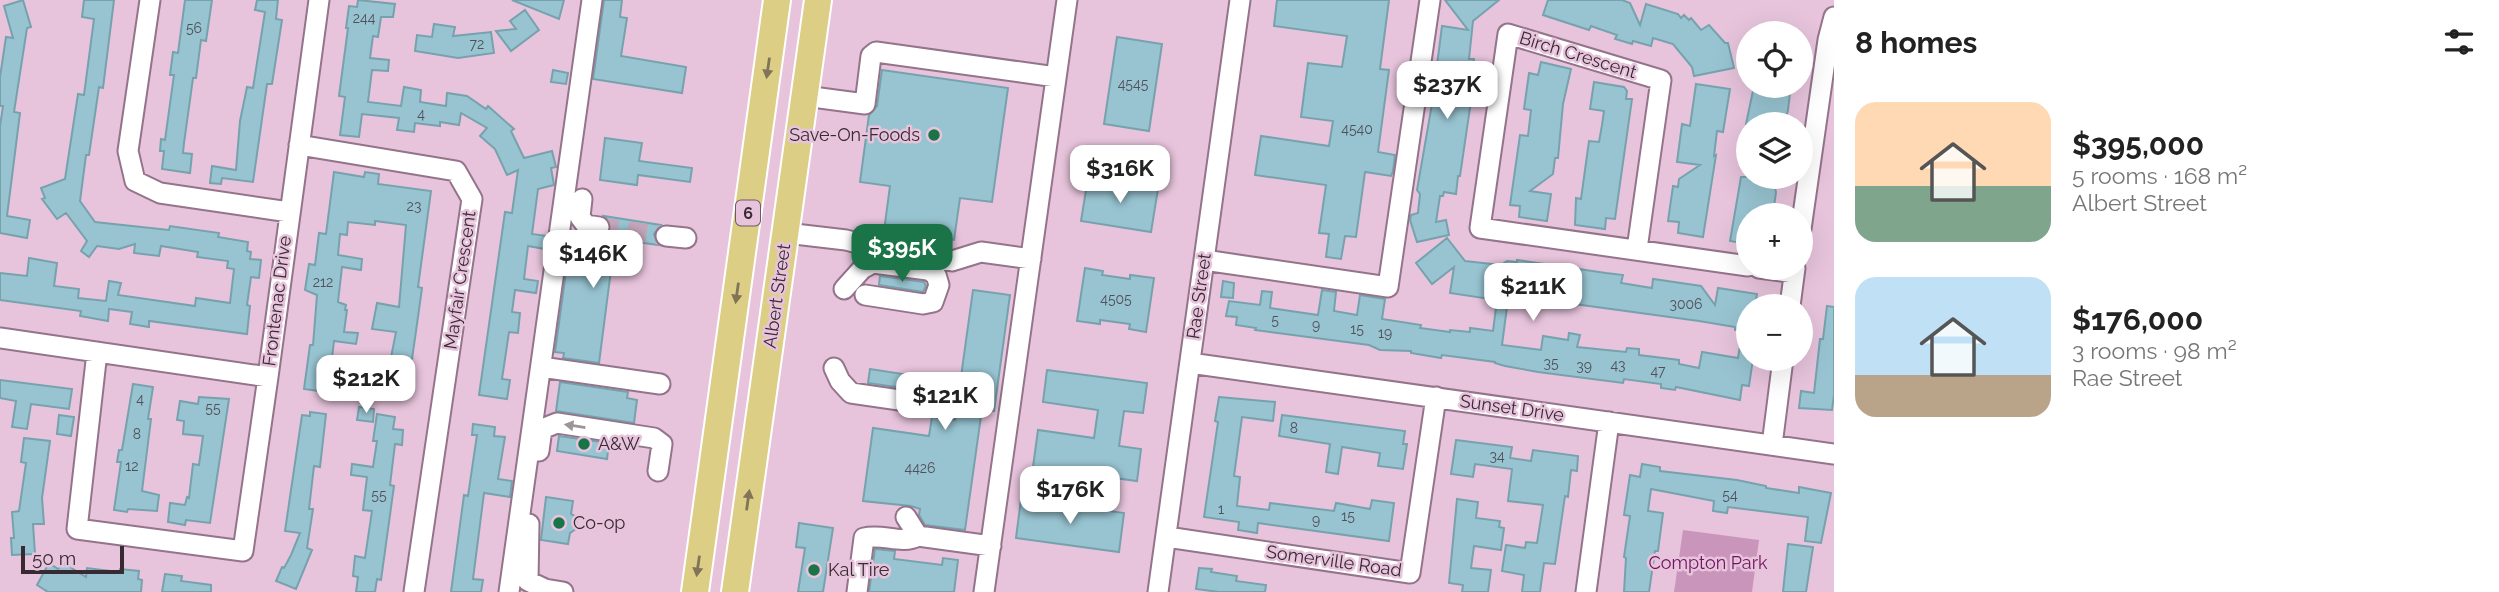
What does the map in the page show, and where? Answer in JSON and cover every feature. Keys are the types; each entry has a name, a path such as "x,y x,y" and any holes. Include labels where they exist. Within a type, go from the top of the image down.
{"main road":[{"name":"6","path":"695,592 777,0"},
{"name":"Albert Street","path":"735,592 818,0"}],"street":[{"path":"150,0 128,151 135,181 160,193 289,212"},
{"name":"Frontenac Drive","path":"0,338 268,377 319,0"},
{"path":"509,592 592,0"},
{"path":"984,592 1067,0"},
{"name":"Rae Street","path":"1158,592 1240,0"},
{"path":"1204,260 1388,287 1430,0"},
{"path":"1805,203 1828,40 1834,17"},
{"name":"Birch Crescent","path":"1637,249 1661,80 1508,34 1480,228 1736,264"},
{"path":"805,96 864,104 871,56 876,52 1056,77"},
{"name":"Mayfair Crescent","path":"299,145 456,171 472,199 414,592"},
{"path":"582,199 580,217 586,225 599,227"},
{"path":"786,233 846,240 880,249 952,261 981,252 1031,259"},
{"path":"666,236 686,238"},
{"path":"844,289 862,269 873,263 928,270 936,275 939,285 933,302 923,304 865,295"},
{"path":"97,352 77,529 243,551 268,377"},
{"name":"Sunset Drive","path":"1190,362 1834,454"},
{"path":"541,367 660,383"},
{"path":"834,369 851,393 913,402 934,389"},
{"path":"1772,445 1781,371"},
{"name":"Somerville Road","path":"1167,537 1410,573 1436,397"},
{"path":"1586,592 1609,422"},
{"path":"563,592 525,588 529,524 542,429 557,423 654,438 662,444 658,471"},
{"path":"906,517 918,536"},
{"path":"857,592 864,538 875,535 909,541 918,536 991,546"}],"green space":[{"name":"Compton Park","path":"1683,530 1759,540 1752,592 1674,592"}],"building":[{"path":"23,0 31,27 27,28 14,112 20,113 7,216 30,220 27,238 0,233 0,126 3,106 0,106 0,77 6,37 13,38 4,6"},
{"path":"84,0 114,0 103,88 99,87 80,201 95,222 169,230 170,226 219,233 218,237 248,242 250,259 261,260 259,278 251,277 247,334 149,321 149,327 130,324 132,312 109,309 108,321 80,316 81,311 0,300 0,273 27,276 29,258 57,263 54,286 79,289 78,298 106,301 109,281 121,283 118,295 195,306 196,298 230,303 234,269 227,268 228,261 197,257 198,252 161,246 159,256 134,253 135,244 119,249 97,246 89,257 81,251 87,241 66,213 57,219 42,199 45,198 41,188 65,179 78,94 84,95 94,19 82,17"},
{"path":"185,0 212,0 206,41 201,40 196,78 193,78 184,143 183,153 192,154 190,173 162,169 164,151 160,151 161,139 165,140 174,75 170,75 173,52 178,53"},
{"path":"257,0 278,0 276,19 282,20 272,84 267,84 253,182 222,178 221,184 210,183 212,166 236,170 240,121 247,87 253,88 265,12 255,10"},
{"path":"358,0 395,4 393,17 381,17 378,37 373,36 370,58 389,60 388,71 372,70 368,102 401,106 404,87 421,90 420,102 446,106 447,93 467,96 486,109 488,106 514,129 511,131 524,158 552,151 556,167 551,168 554,185 538,189 532,234 547,236 545,249 528,246 524,279 538,281 536,293 515,290 512,312 520,313 518,333 509,332 502,379 510,380 507,399 479,395 505,212 512,213 518,170 507,175 495,149 480,136 487,128 461,113 459,125 440,122 440,126 415,123 414,132 397,130 399,118 362,114 359,137 340,135 345,97 339,96 346,28 349,6 357,7"},
{"path":"512,0 564,0 559,19"},
{"path":"604,0 622,0 620,17 627,18 621,56 686,67 682,93 593,79"},
{"path":"1277,0 1389,0 1380,69 1389,70 1378,152 1395,155 1393,171 1391,176 1365,172 1356,237 1345,236 1341,259 1326,257 1329,234 1319,233 1326,185 1255,175 1261,136 1329,146 1333,121 1301,117 1308,63 1342,67 1347,36 1274,26"},
{"path":"1445,0 1499,0 1473,21 1469,59 1474,59 1472,75 1452,72 1468,92 1467,100 1471,101 1456,194 1444,192 1443,196 1440,196 1436,222 1446,220 1449,235 1417,242 1410,220 1411,215 1418,213 1420,194 1417,190 1442,26 1468,30"},
{"path":"1548,0 1622,0 1630,3 1640,25 1646,4 1678,14 1681,18 1684,15 1689,20 1691,18 1701,30 1709,25 1728,43 1734,68 1694,76 1692,67 1673,44 1653,38 1651,46 1633,41 1632,44 1615,39 1617,35 1591,26 1589,30 1543,15"},
{"path":"525,10 539,30 511,51 496,31 516,29 510,21"},
{"path":"434,24 455,27 453,36 491,32 494,53 458,58 415,51 417,35 432,37"},
{"path":"1117,37 1162,44 1149,131 1104,124"},
{"path":"1541,62 1571,69 1563,104 1558,158 1555,158 1553,174 1530,191 1551,194 1547,221 1519,217 1520,206 1510,205 1520,135 1528,136 1531,110 1524,109 1529,73 1538,75"},
{"path":"553,70 568,73 566,84 551,82"},
{"name":"Save-On-Foods","path":"882,70 1008,88 992,202 960,198 954,240 884,231 890,186 860,182 869,115 877,106"},
{"path":"1594,82 1624,87 1627,91 1626,99 1632,99 1615,219 1606,218 1605,229 1575,225 1576,198 1581,199 1589,141 1599,142 1604,111 1590,109"},
{"path":"1696,84 1730,89 1723,132 1717,131 1714,156 1716,155 1703,237 1678,233 1679,222 1668,221 1673,186 1678,187 1679,179 1700,165 1677,162 1682,124 1690,126"},
{"path":"1751,98 1789,98 1787,112 1749,112"},
{"path":"605,138 642,143 639,161 692,168 690,182 638,175 637,185 600,180"},
{"path":"334,172 364,177 365,172 379,174 378,184 431,191 418,287 422,288 418,317 412,359 408,359 403,390 385,388 396,332 372,329 377,303 399,307 406,225 375,221 375,225 348,222 347,235 340,234 338,255 362,259 361,270 342,267 338,302 346,305 347,310 344,332 358,333 356,344 334,341 331,366 337,367 333,393 304,389 310,345 313,345 317,295 305,290 309,264 315,265 319,233 326,234"},
{"path":"1088,178 1158,189 1151,232 1081,221"},
{"path":"1739,189 1775,189 1775,203 1737,203"},
{"path":"1736,206 1736,242 1730,241"},
{"path":"604,216 661,225 654,234 658,245 615,239 599,363 563,358 564,353 555,352 570,243 598,246 599,239 608,235 611,230 610,222"},
{"path":"1447,238 1465,261 1501,265 1517,260 1623,275 1621,283 1652,288 1653,279 1701,286 1715,305 1718,288 1757,294 1736,294 1736,330 1735,327 1699,321 1530,298 1508,299 1502,345 1541,350 1543,336 1568,340 1569,333 1580,335 1577,347 1626,352 1627,348 1639,349 1639,355 1679,360 1679,364 1699,368 1702,352 1736,358 1736,371 1751,371 1749,386 1742,385 1740,400 1676,387 1675,390 1661,388 1661,384 1624,379 1623,383 1538,372 1495,362 1442,355 1441,358 1411,351 1380,350 1369,345 1255,330 1256,328 1236,325 1237,317 1226,316 1229,301 1260,305 1262,291 1272,292 1270,308 1318,315 1322,290 1336,292 1334,311 1357,315 1360,295 1385,299 1382,319 1450,332 1470,332 1470,328 1493,331 1497,300 1450,293 1454,267 1432,284 1416,263"},
{"path":"1085,268 1103,271 1102,275 1130,279 1130,275 1154,278 1146,332 1129,329 1130,324 1100,320 1100,324 1077,321"},
{"path":"880,276 924,282 926,286 923,292 879,285"},
{"path":"1223,281 1234,283 1233,298 1221,297"},
{"path":"973,290 1010,295 994,411 982,409 965,530 925,525 919,515 920,509 911,506 863,501 873,428 929,436 932,417 955,420"},
{"path":"1827,306 1834,307 1832,410 1799,408 1801,391 1814,393"},
{"path":"870,369 909,375 908,380 914,381 913,388 868,383"},
{"path":"1047,370 1147,383 1143,413 1124,411 1119,446 1141,449 1137,481 1033,467 1038,430 1094,438 1098,410 1043,402"},
{"path":"0,380 72,389 69,409 31,404 27,429 12,427 16,401 0,398"},
{"path":"560,382 628,392 627,398 637,400 634,423 556,411"},
{"path":"133,384 153,387 142,491 159,495 157,511 114,510 121,462 117,462 119,450 122,450"},
{"path":"199,397 229,399 210,523 186,520 185,525 168,522 170,503 185,505 187,497 189,498 193,464 199,465 203,436 183,434 184,421 177,420 180,401 198,404"},
{"path":"1219,397 1275,402 1273,421 1242,417 1234,476 1240,477 1237,506 1269,510 1270,503 1334,511 1336,503 1370,509 1372,500 1394,503 1389,541 1258,523 1257,533 1238,530 1239,522 1204,517 1218,422 1215,421"},
{"path":"359,407 374,409 373,422 357,420"},
{"path":"310,412 326,414 320,467 314,466 309,509 313,509 307,548 312,550 296,589 276,581 300,533 285,531 302,415 310,416"},
{"path":"377,414 395,417 393,429 403,430 402,445 395,444 390,485 394,486 381,580 377,579 375,592 356,592 358,577 353,576 355,556 365,558 372,511 363,510 367,477 351,475 352,464 373,467"},
{"path":"59,415 74,417 71,436 57,434"},
{"path":"1282,415 1405,431 1403,444 1407,444 1403,469 1378,466 1380,453 1342,447 1338,474 1326,472 1330,444 1279,436"},
{"path":"473,424 495,427 494,436 505,437 498,479 512,481 510,497 484,493 473,579 483,580 481,592 451,592 464,495 468,496 477,435 472,435"},
{"name":"A&W","path":"559,436 609,443 607,459 557,451"},
{"path":"24,438 50,441 42,498 44,524 33,524 35,554 12,555 12,512 19,511 26,463 21,462"},
{"path":"1456,440 1512,447 1510,458 1531,461 1533,450 1578,456 1577,471 1571,470 1568,497 1565,496 1555,564 1544,563 1540,592 1522,592 1524,575 1502,571 1506,545 1525,548 1526,542 1537,543 1543,505 1508,501 1512,469 1475,464 1473,477 1451,474"},
{"path":"1642,464 1660,467 1660,471 1737,480 1766,488 1799,493 1799,487 1831,493 1821,543 1805,541 1808,517 1728,507 1727,513 1713,511 1714,501 1651,489 1648,511 1663,513 1649,592 1624,592 1624,557 1630,516 1624,515 1630,475 1640,477"},
{"name":"Co-op","path":"546,497 573,501 571,514 577,517 576,529 570,533 568,544 541,540"},
{"path":"1021,499 1124,513 1119,552 1016,538"},
{"path":"1457,499 1478,502 1476,518 1500,521 1499,527 1504,528 1501,550 1474,546 1471,568 1491,570 1488,592 1462,592 1463,585 1449,583"},
{"name":"Kal Tire","path":"799,523 833,528 823,592 798,592 805,548 796,547"},
{"path":"1788,544 1813,547 1806,592 1783,592"},
{"path":"875,549 895,551 894,559 942,565 943,558 958,560 954,592 869,592"},
{"path":"62,562 86,577 87,568 119,572 120,569 139,571 138,579 142,580 141,592 48,592 37,585 49,563 58,569"},
{"path":"1199,568 1237,576 1236,581 1266,585 1265,592 1196,589"},
{"path":"165,574 182,576 181,581 211,585 211,592 162,592"}],"tunnel":[{"path":"599,227 666,236"}],"place":[{"name":"Save-On-Foods","path":"934,135"},
{"name":"A&W","path":"584,444"},
{"name":"Co-op","path":"559,523"},
{"name":"Kal Tire","path":"814,570"}]}
